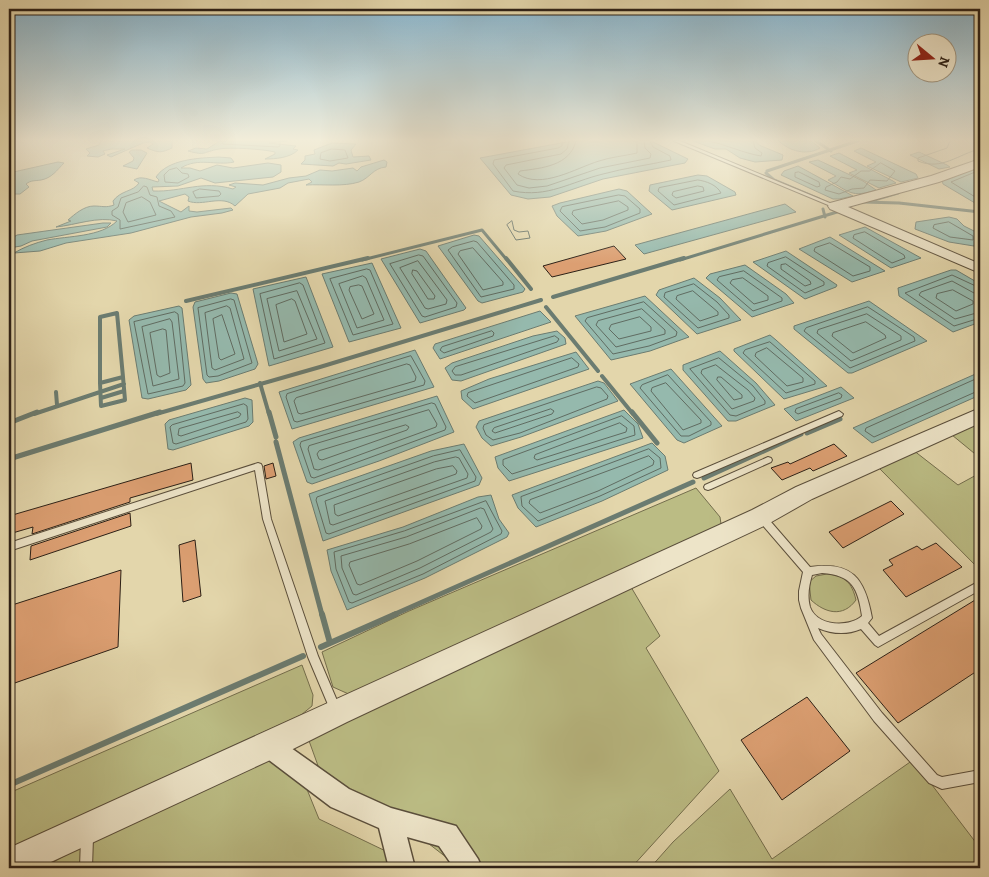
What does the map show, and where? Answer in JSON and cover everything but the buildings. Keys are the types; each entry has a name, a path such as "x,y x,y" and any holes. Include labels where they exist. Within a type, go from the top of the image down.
{"street":[{"path":"835,206 924,182"},
{"path":"835,206 980,269"},
{"path":"9,865 760,517 804,493 980,415"},
{"path":"269,746 340,798 390,820 447,835 469,868"},
{"path":"390,820 402,868"}],"lane":[{"path":"776,182 835,206"},
{"path":"697,474 839,414"},
{"path":"708,487 768,460"},
{"path":"9,547 258,466 267,519 312,657 337,712"},
{"path":"760,517 808,571"},
{"path":"808,571 823,568 844,572 861,588 866,602 868,618 850,629 833,628 819,624 810,618"},
{"path":"808,571 803,587 803,599 817,637 878,717 933,779 942,783 980,776"},
{"path":"862,623 878,642 979,586"},
{"path":"86,868 87,828"}],"green space":[{"path":"980,422 980,458 952,435"},
{"path":"913,450 958,485 980,473 980,570 879,468"},
{"path":"696,488 720,517 721,524 717,529 353,696 333,687 322,652 409,611"},
{"path":"827,574 839,576 850,585 856,600 851,606 834,612 822,608 811,600 809,582 816,576"},
{"path":"631,587 660,636 646,648 719,771 631,868 460,868 424,840 330,799 308,738"},
{"path":"302,665 313,695 312,706 301,715 9,848 9,793"},
{"path":"289,745 319,819 421,868 43,868 73,851"},
{"path":"913,760 980,848 980,868 650,868 673,842 730,789 772,859"}],"water":[{"path":"9,182 30,182 26,184 29,187 20,194 9,194 12,186 9,187"},
{"path":"137,182 190,182 178,186 152,187 153,191 202,186 233,189 236,187 229,185 235,183 263,185 274,182 294,182 280,188 248,194 235,206 224,201 199,203 188,201 189,197 185,194 159,201 181,212 189,206 189,211 197,212 231,208 233,210 191,217 131,233 66,243 40,251 14,253 30,245 47,240 84,235 102,230 117,221 95,220 56,227 71,221 68,220 87,207 114,205 113,201 116,197 134,188 139,183"},
{"path":"312,182 359,182 340,185 306,185"},
{"path":"500,182 594,182 550,197 528,199 511,195"},
{"path":"665,182 717,182 735,192 736,195 672,210 649,191 650,185"},
{"path":"796,182 827,182 853,196 833,199"},
{"path":"831,182 864,182 876,190 856,194 846,191"},
{"path":"867,182 896,183 879,188"},
{"path":"942,182 980,182 980,206"},
{"path":"619,189 627,191 652,214 606,231 578,236 557,216 552,206 560,203"},
{"path":"785,204 796,212 644,254 635,245"},
{"path":"949,217 957,219 964,226 980,234 980,247 949,242 915,229 916,222"},
{"path":"111,223 107,227 32,241 21,246 9,248 9,240 17,235"},
{"path":"865,227 921,258 891,268 839,235"},
{"path":"474,235 479,236 525,289 523,292 482,303 478,301 438,246"},
{"path":"830,237 885,271 852,282 799,249"},
{"path":"420,249 426,251 466,308 464,310 420,323 381,259"},
{"path":"786,251 837,285 836,287 805,299 753,262"},
{"path":"372,263 401,328 349,342 322,274"},
{"path":"745,265 786,294 794,303 752,317 706,278 710,274"},
{"path":"956,270 980,284 980,322 953,332 899,296 898,288"},
{"path":"306,277 333,347 269,366 253,289"},
{"path":"694,278 720,298 741,320 697,334 656,295 659,290"},
{"path":"231,293 237,294 258,364 255,369 219,381 206,383 203,379 193,307 195,302"},
{"path":"645,296 689,337 650,351 611,360 575,316"},
{"path":"869,301 927,341 852,373 848,373 794,329 794,326"},
{"path":"179,306 182,308 191,385 186,390 148,399 142,398 129,320 134,316"},
{"path":"540,311 551,322 440,359 433,348 435,344"},
{"path":"557,331 565,338 566,344 461,381 452,380 445,368 452,363 533,336"},
{"path":"770,335 827,386 784,399 734,351 734,349"},
{"path":"415,350 434,387 292,429 279,392"},
{"path":"720,351 756,383 775,405 736,421 728,421 683,370 683,365"},
{"path":"576,352 589,369 473,409 462,399 461,391 489,379"},
{"path":"671,369 722,426 684,443 677,440 630,384"},
{"path":"980,372 980,395 872,443 853,428"},
{"path":"598,381 604,383 618,401 521,437 491,446 482,438 476,427 479,421"},
{"path":"841,387 854,398 796,421 784,409"},
{"path":"437,396 454,432 312,484 307,482 293,442 299,438"},
{"path":"245,398 252,400 253,422 249,426 173,450 168,449 165,424 169,420"},
{"path":"624,410 638,424 643,438 509,481 498,468 495,457"},
{"path":"652,443 665,456 668,470 602,501 536,527 518,508 512,495"},
{"path":"464,444 482,478 479,485 323,541 309,494 431,451"},
{"path":"491,495 499,519 509,533 507,537 425,578 347,610 331,571 327,550 403,527 478,497"}],"waterway":[{"path":"779,182 819,199"},
{"path":"874,200 898,193"},
{"path":"863,202 899,203 980,212"},
{"path":"823,209 825,216"},
{"path":"825,216 837,212"},
{"path":"680,260 825,216"},
{"path":"362,260 482,230 507,260"},
{"path":"186,301 368,258"},
{"path":"506,258 531,289"},
{"path":"553,297 684,258"},
{"path":"260,384 541,300"},
{"path":"546,307 598,371"},
{"path":"100,383 100,317 117,313 123,377"},
{"path":"602,376 633,414"},
{"path":"100,383 123,377"},
{"path":"123,377 124,384"},
{"path":"100,383 100,392"},
{"path":"100,392 101,406 125,400 124,384"},
{"path":"100,392 124,384"},
{"path":"156,414 260,384"},
{"path":"260,384 269,414"},
{"path":"101,398 124,391"},
{"path":"56,392 57,405"},
{"path":"34,414 100,392"},
{"path":"9,423 37,412"},
{"path":"9,459 160,412"},
{"path":"269,412 276,437"},
{"path":"632,412 657,443"},
{"path":"807,433 840,419"},
{"path":"704,478 801,434"},
{"path":"276,442 322,615"},
{"path":"393,615 693,482"},
{"path":"322,614 330,643"},
{"path":"321,647 396,614"},
{"path":"9,785 303,656"}]}
